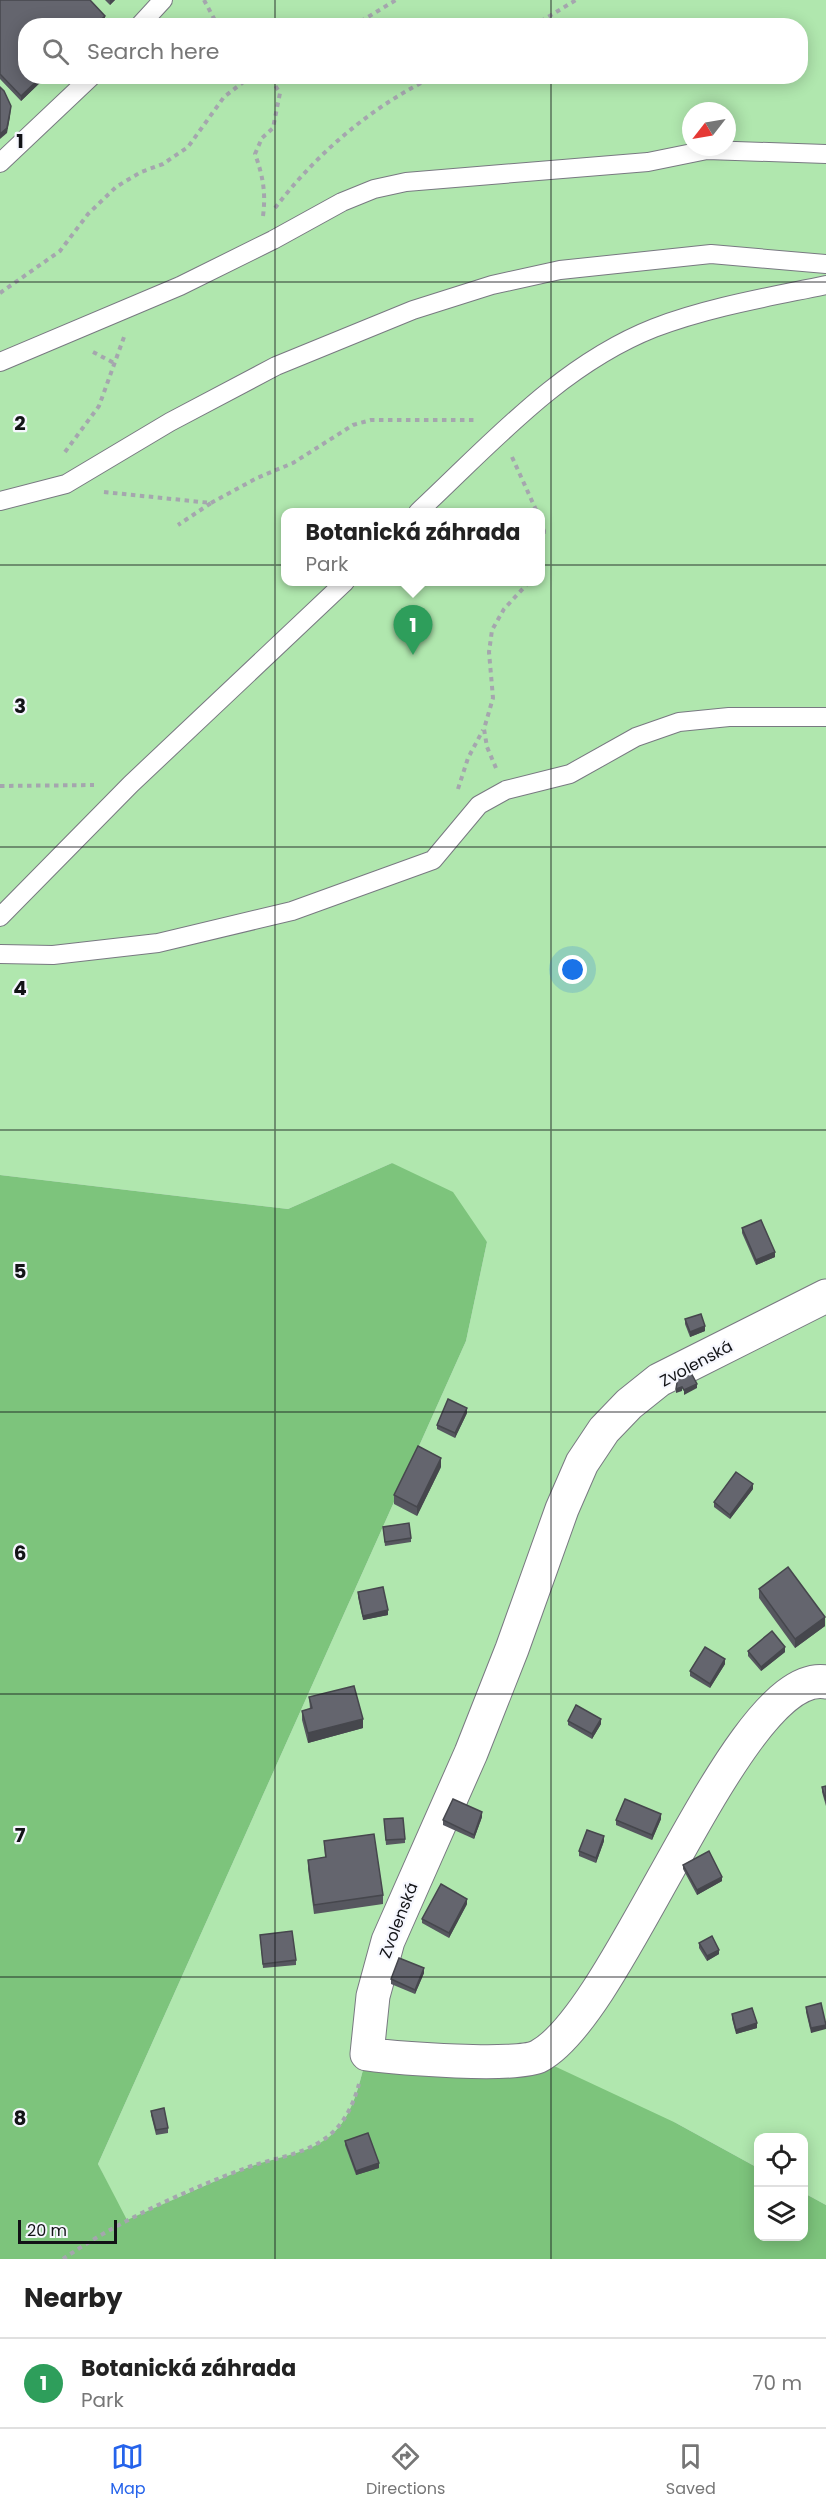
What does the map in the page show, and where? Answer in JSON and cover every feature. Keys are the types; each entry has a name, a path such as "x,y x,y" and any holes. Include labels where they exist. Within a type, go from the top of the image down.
{"street":[{"name":"Zvolenská","path":"367,2054 373,1996 388,1941 471,1753 512,1649 562,1509 582,1463 604,1430 629,1404 659,1380 826,1296"},
{"path":"367,2054 435,2061 537,2058 559,2043 575,2026 742,1743 775,1707 800,1688 826,1682"}],"lane":[{"path":"146,18 163,0"},
{"path":"0,163 84,84"},
{"path":"0,362 133,307 273,240 342,202 374,189 406,182 648,162 707,150 826,154"},
{"path":"0,501 66,484 170,422 276,366 413,310 492,285 560,270 711,254 826,264"},
{"path":"423,508 543,396 586,364 653,329 708,311 826,285"},
{"path":"0,917 131,784 341,586"},
{"path":"0,954 53,955 158,943 292,911 433,860 479,805 506,790 570,774 636,737 679,722 729,717 826,717"}],"path":[{"path":"204,0 214,18"},
{"path":"366,18 396,0"},
{"path":"546,18 576,0"},
{"path":"0,293 60,251 88,214 116,188 141,172 163,164 188,147 224,97 241,84"},
{"path":"274,84 280,93 273,128 262,138 255,154 263,176 265,196 261,225 297,178 373,111 421,84"},
{"path":"36,491 99,406 116,364 133,307"},
{"path":"178,525 211,503 256,478 293,463 353,425 371,420 480,420 504,432 535,508"},
{"path":"66,484 121,496 164,497 211,503"},
{"path":"463,822 458,788 468,758 484,729 493,698 489,652 492,630 504,609 525,586"},
{"path":"484,729 487,747"},
{"path":"0,786 131,784"},
{"path":"63,2259 97,2235 126,2221 247,2167 300,2153 324,2139 342,2124 356,2095 367,2054"}],"green space":[{"path":"0,0 826,0 826,2205 808,2195 808,2133 754,2133 754,2166 676,2123 367,2054 358,2090 347,2115 333,2134 310,2148 244,2169 126,2221 98,2164 466,1341 487,1242 392,1163 288,1209 0,1175"},
{"path":"392,1163 453,1192 487,1242 466,1341 98,2164 127,2220 244,2169 297,2153 322,2142 333,2134 347,2115 358,2090 367,2054 537,2058 676,2123 754,2166 754,2241 808,2241 808,2195 826,2205 826,2259 0,2259 0,1175 288,1209"}],"building":[{"path":"0,0 90,0 105,16 103,18 18,18 18,84 34,84 21,96 0,74"},
{"path":"0,87 11,106 7,128 0,134"},
{"path":"761,1220 775,1252 756,1260 742,1228"},
{"path":"701,1314 705,1326 690,1332 685,1319"},
{"path":"690,1371 697,1384 684,1390 682,1387 676,1389 678,1377"},
{"path":"448,1399 467,1408 455,1433 437,1425"},
{"path":"418,1446 441,1458 417,1507 394,1495"},
{"path":"736,1472 753,1484 730,1515 714,1502"},
{"path":"409,1523 411,1538 385,1542 383,1527"},
{"path":"788,1567 825,1617 795,1639 759,1589"},
{"path":"383,1587 388,1610 363,1616 358,1592"},
{"path":"772,1631 785,1647 761,1667 748,1651"},
{"path":"705,1647 725,1659 710,1684 690,1671"},
{"path":"354,1686 363,1719 308,1733 302,1711 312,1708 309,1697"},
{"path":"576,1705 601,1719 592,1734 568,1721"},
{"path":"826,1786 826,1801 822,1787"},
{"path":"453,1799 482,1812 474,1835 443,1820"},
{"path":"625,1799 661,1814 652,1835 616,1820"},
{"path":"403,1818 405,1839 386,1840 384,1819"},
{"path":"587,1830 604,1836 596,1858 579,1851"},
{"path":"374,1834 383,1895 314,1905 308,1860 326,1857 324,1841"},
{"path":"709,1851 722,1877 697,1890 683,1865"},
{"path":"441,1884 467,1899 449,1933 422,1919"},
{"path":"292,1931 296,1960 263,1964 260,1935"},
{"path":"712,1936 719,1950 707,1956 699,1943"},
{"path":"399,1958 424,1968 415,1990 391,1979"},
{"path":"821,2003 826,2025 811,2028 806,2007"},
{"path":"752,2008 757,2023 736,2030 732,2014"},
{"path":"164,2108 168,2128 156,2130 151,2111"},
{"path":"368,2133 379,2163 356,2171 345,2141"}],"place":[{"name":"Botanická záhrada","path":"413,655"}]}
